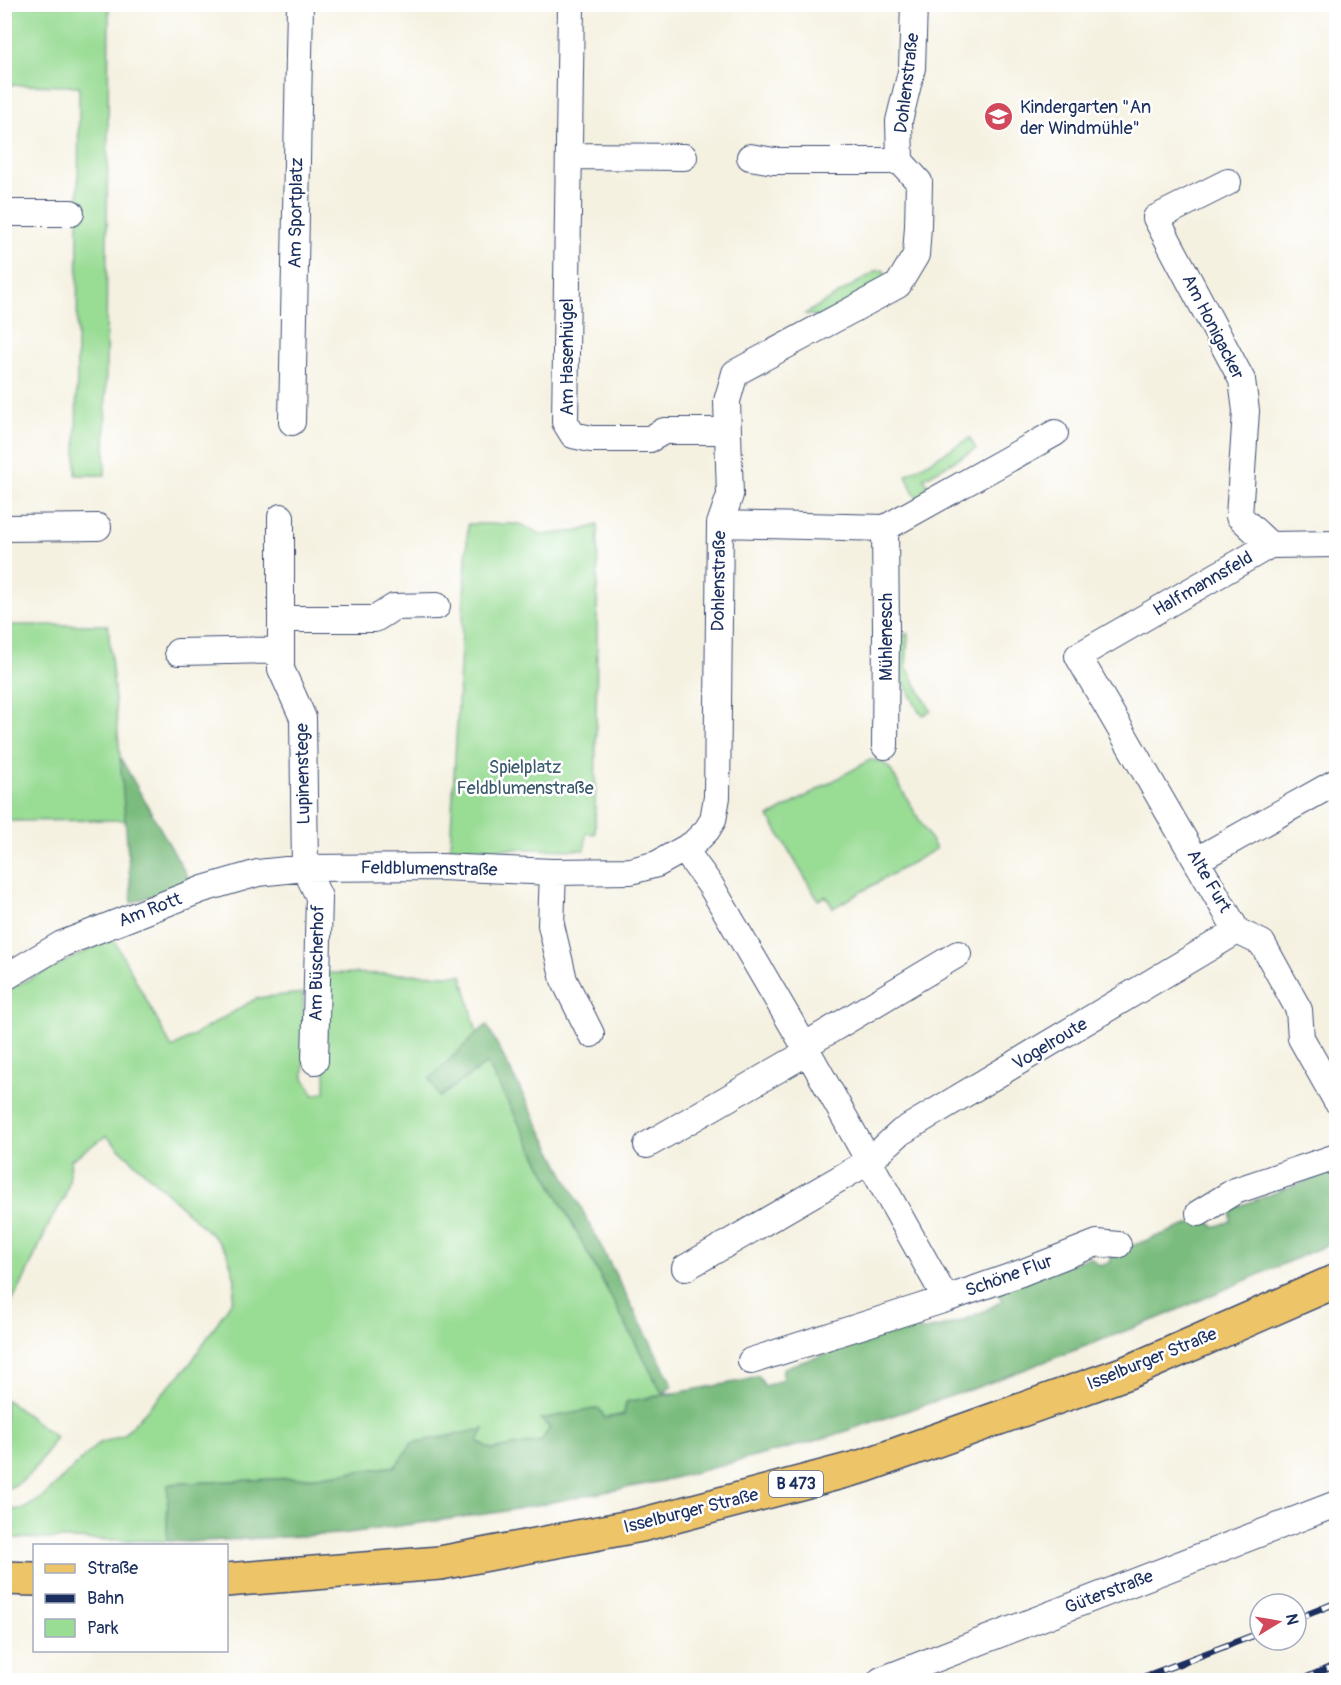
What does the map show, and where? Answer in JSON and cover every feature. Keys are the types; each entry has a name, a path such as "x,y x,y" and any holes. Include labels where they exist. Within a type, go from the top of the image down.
{"main road":[{"name":"Isselburger Straße","path":"228,1580 440,1563 641,1526 853,1469 1128,1371 1336,1281"},
{"path":"4,1578 33,1580"}],"street":[{"name":"Am Sportplatz","path":"292,422 300,4"},
{"name":"Am Hasenhügel","path":"571,4 565,422 573,435 591,439 650,439 664,431 728,431"},
{"name":"Dohlenstraße","path":"684,849 693,844 713,820 717,797 720,524 730,495 727,400 735,373 898,285 916,255 919,182 900,161 899,121 912,68 914,4"},
{"path":"569,156 684,157"},
{"path":"750,157 774,161 900,161"},
{"name":"Am Honigacker","path":"1228,182 1156,218 1242,380 1246,411 1239,516 1270,545"},
{"path":"4,213 71,213"},
{"path":"720,524 885,528 1055,433"},
{"name":"Lupinenstege","path":"281,517 281,669 303,718 305,868"},
{"path":"4,528 98,527"},
{"name":"Mühlenesch","path":"885,528 885,746"},
{"name":"Halfmannsfeld","path":"1078,656 1270,545 1336,544"},
{"path":"280,619 375,619 394,607 436,606"},
{"path":"178,652 281,650"},
{"name":"Alte Furt","path":"1078,656 1237,931 1262,944 1299,1010 1302,1038 1336,1100"},
{"path":"1197,860 1336,782"},
{"name":"Feldblumenstraße","path":"305,868 448,867 553,872 631,872 657,864 684,849"},
{"name":"Schöne Flur","path":"684,849 711,886 806,1049 946,1299 1097,1243 1118,1245"},
{"name":"Am Rott","path":"4,978 62,944 203,889 258,873 305,868"},
{"name":"Am Büscherhof","path":"305,868 319,897 315,1061"},
{"path":"553,872 551,925 564,980 591,1034"},
{"name":"Vogelroute","path":"868,1162 901,1132 1237,931"},
{"path":"647,1145 958,954"},
{"path":"1199,1213 1235,1191 1336,1157"},
{"path":"685,1268 868,1162"},
{"path":"752,1360 946,1299"},
{"name":"Güterstraße","path":"881,1680 1336,1504"}],"green space":[{"path":"5,5 109,5 105,475 76,475 79,86 5,85"},
{"path":"878,270 883,270 887,277 822,318 805,314"},
{"path":"970,438 976,449 924,478 932,492 918,500 906,475"},
{"name":"Spielplatz Feldblumenstraße","path":"468,524 520,524 543,535 579,531 598,525 595,834 586,833 585,850 450,848"},
{"path":"5,625 108,625 126,820 5,821"},
{"path":"908,633 906,666 931,711 924,715 919,712 895,665 896,639"},
{"path":"120,757 190,881 132,903"},
{"path":"870,760 881,762 890,769 936,849 833,908 826,896 818,900 769,817"},
{"path":"113,938 172,1048 257,998 303,993 304,1078 314,1095 325,1092 326,973 462,975 477,1033 430,1080 440,1097 487,1063 662,1393 675,1393 626,1402 624,1414 605,1418 541,1419 550,1428 541,1441 491,1450 478,1442 483,1430 412,1443 396,1466 315,1477 168,1484 167,1541 5,1538 5,1510 24,1509 43,1497 98,1444 123,1435 190,1364 233,1299 235,1279 227,1252 214,1237 106,1136 71,1160 69,1182 64,1199 52,1218 21,1286 5,1313 5,991"},
{"path":"487,1025 673,1386 662,1393 487,1063 439,1097 430,1079"},
{"path":"1331,1172 1336,1173 1336,1241 1159,1318 981,1386 819,1440 662,1481 500,1512 341,1534 167,1541 168,1484 315,1477 396,1466 412,1443 484,1429 478,1442 492,1450 541,1441 550,1428 541,1419 599,1408 605,1418 624,1415 626,1402 758,1376 765,1386 782,1380 783,1368 918,1324 919,1331 962,1320 1002,1301 999,1295 1002,1288 1090,1257 1100,1266 1111,1262 1110,1254 1206,1218 1214,1227 1231,1221 1231,1209"},
{"path":"5,1399 56,1437 28,1475 14,1486 5,1489"}],"railway":[{"path":"1308,1614 1336,1603"},
{"path":"1136,1680 1248,1638"},
{"path":"1301,1680 1336,1665"}],"place":[{"name":"Kindergarten \"An der Windmühle\"","path":"999,117"}]}
